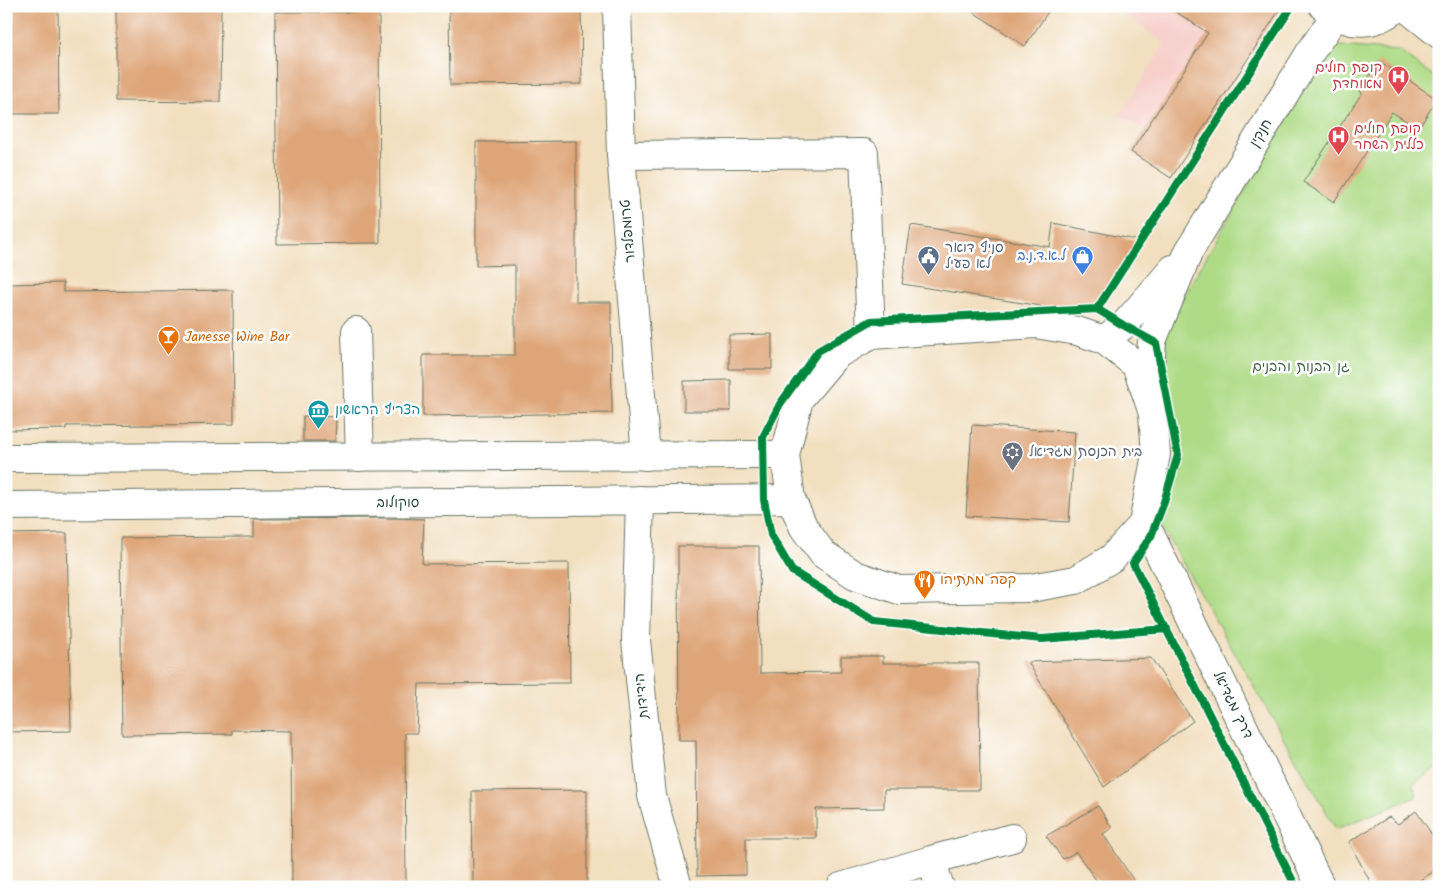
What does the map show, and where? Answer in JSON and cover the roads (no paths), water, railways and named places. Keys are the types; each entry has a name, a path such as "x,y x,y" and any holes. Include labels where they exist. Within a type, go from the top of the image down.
{"main road":[{"name":"טרומפלדור","path":"617,6 622,155 646,456"},
{"path":"1329,11 1352,22 1370,22 1387,16 1399,6"},
{"path":"1404,6 1439,34"},
{"name":"חנקין","path":"1148,398 1152,340 1189,251 1304,62 1329,11"},
{"path":"622,155 864,153 871,334"},
{"name":"חנקין","path":"1104,340 1125,324 1189,251"},
{"path":"1036,324 1077,331 1104,340 1136,365 1152,414 1156,454 1143,524 1112,558 1076,580 1030,588 899,590 855,575 824,554 804,528 791,499 785,455 799,400 836,355 871,334 1036,324"},
{"path":"356,331 360,457"},
{"path":"6,458 785,455"},
{"name":"סוקולוב","path":"6,506 791,499"},
{"name":"הידידות","path":"640,500 636,640 652,796 678,887"},
{"name":"דרך מגדיאל","path":"1143,524 1152,536 1321,887"},
{"path":"841,887 1012,838"},
{"path":"931,860 940,887"}],"place":[{"name":"קופת חולים מאוחדת","path":"1398,95"},
{"name":"קופת חולים כללית השחר","path":"1338,156"},
{"name":"סניף דואר לא פעיל","path":"929,275"},
{"name":"ל.א.ד.נ.ב","path":"1082,275"},
{"name":"Janesse Wine Bar","path":"169,356"},
{"name":"הצריף הראשון","path":"319,429"},
{"name":"בית הכנסת מגדיאל","path":"1013,471"},
{"name":"קפה מתתיהו","path":"924,599"}],"park label":[{"name":"גן הבנות והבנים","path":"1301,367"}]}
